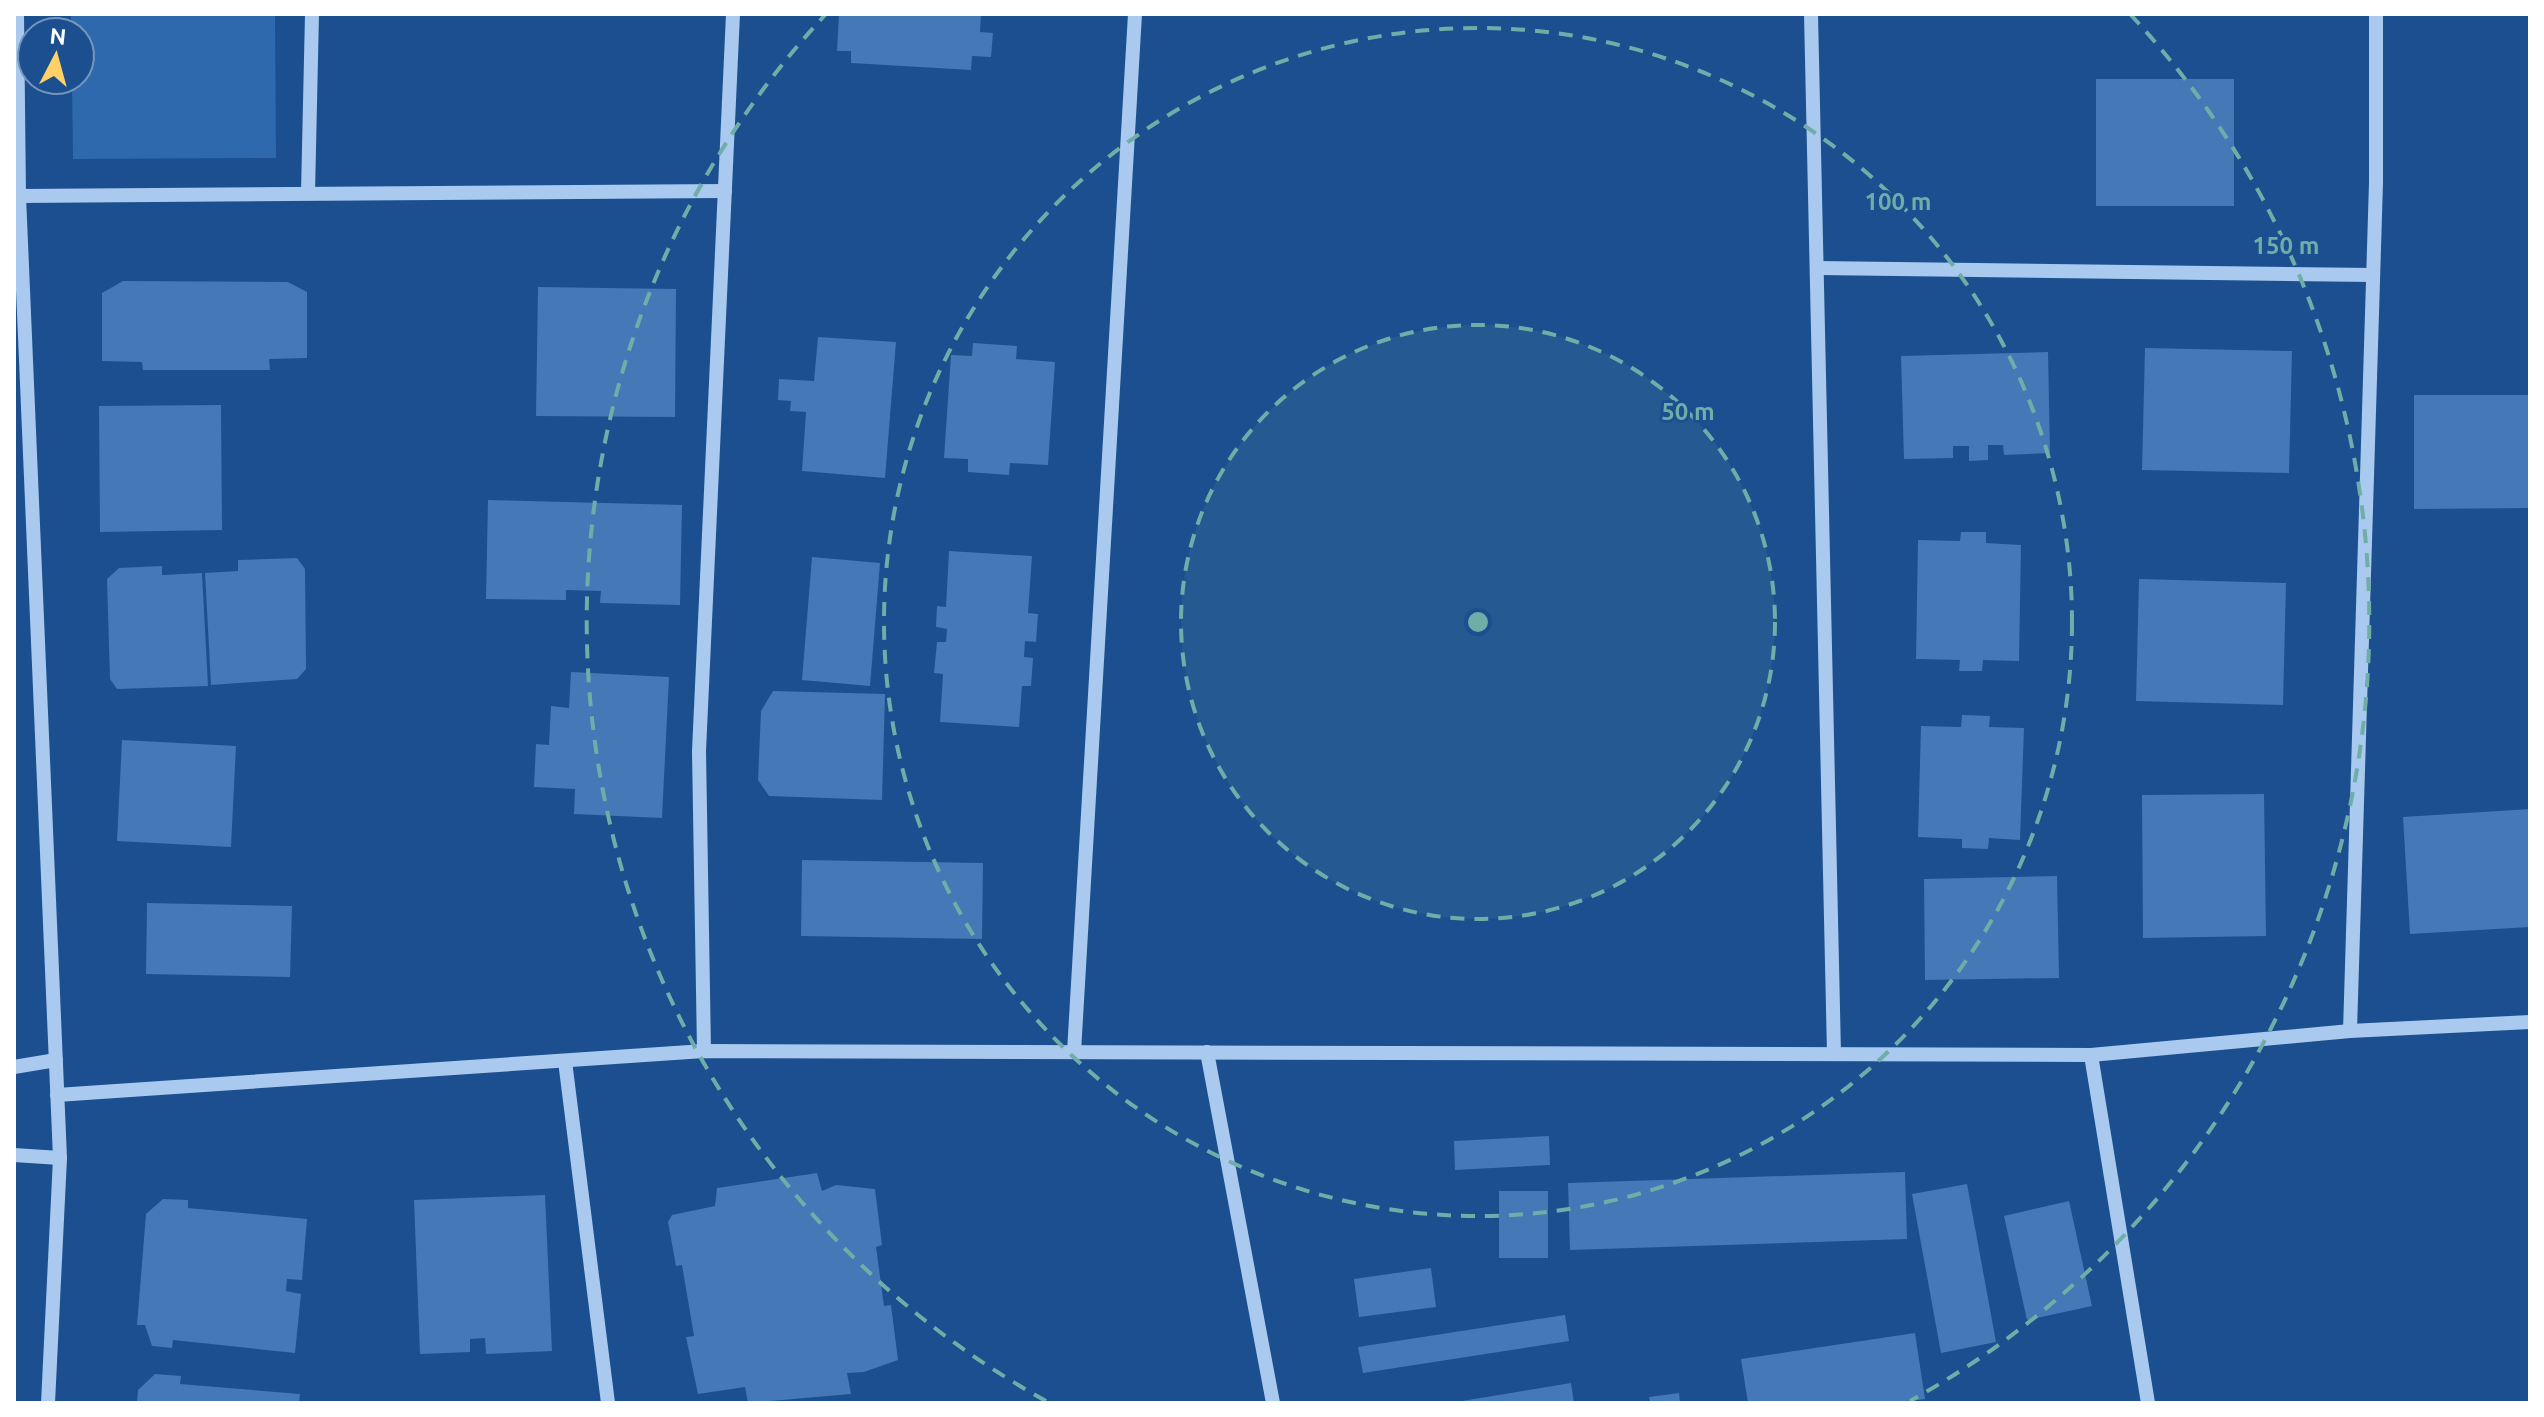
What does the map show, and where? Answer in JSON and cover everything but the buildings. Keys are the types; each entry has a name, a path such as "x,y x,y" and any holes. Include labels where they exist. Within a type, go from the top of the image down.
{"street":[{"path":"17,14 19,196 60,1158 48,1403"},
{"path":"308,193 312,14"},
{"path":"704,1051 699,751 733,14"},
{"path":"1074,1052 1135,14"},
{"path":"1811,14 1834,1054"},
{"path":"2350,1031 2373,275 2376,14"},
{"path":"19,196 725,191"},
{"path":"1817,268 2373,275"},
{"path":"57,1095 704,1051 2091,1055 2350,1031 2530,1022"},
{"path":"1207,1052 1273,1403"},
{"path":"2091,1055 2148,1403"},
{"path":"14,1067 56,1060"},
{"path":"565,1061 608,1403"},
{"path":"14,1155 60,1158"}],"shaded area":[{"path":"275,14 276,158 73,159 72,96 96,96 96,16 71,16"}]}
